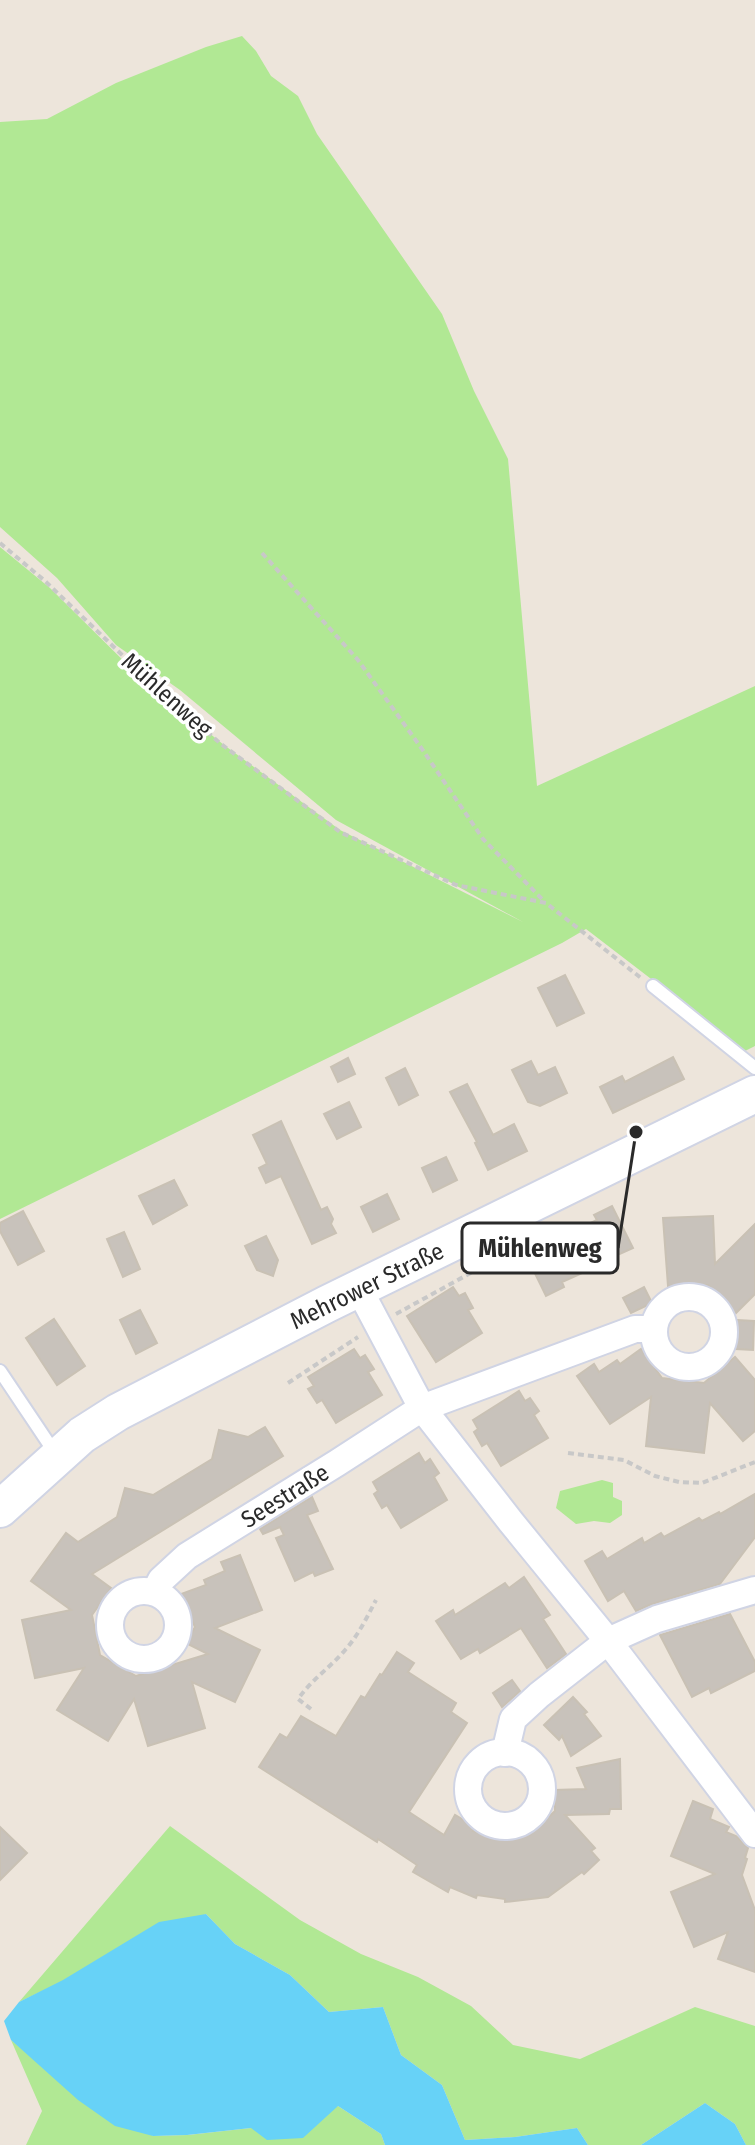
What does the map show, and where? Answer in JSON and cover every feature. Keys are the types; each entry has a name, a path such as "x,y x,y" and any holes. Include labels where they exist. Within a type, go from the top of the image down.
{"main road":[{"name":"Mehrower Straße","path":"0,1509 82,1435 118,1412 359,1289 755,1094"}],"street":[{"path":"359,1289 422,1408 608,1641 755,1834"},
{"name":"Seestraße","path":"155,1592 161,1580 187,1556 422,1408 635,1329 654,1329"},
{"path":"505,1753 513,1719 608,1641 657,1619 755,1590"}],"lane":[{"path":"653,986 755,1068"},
{"path":"0,1371 57,1456"}],"path":[{"name":"Mühlenweg","path":"0,543 221,744 340,832 456,885 546,903 653,986"},
{"path":"262,553 358,660 483,839 546,903"},
{"path":"288,1383 378,1325 486,1267"},
{"path":"568,1453 624,1460 655,1476 679,1482 702,1483 755,1462"},
{"path":"311,1709 298,1699 311,1681 351,1643 376,1600"}],"green space":[{"path":"242,36 256,51 271,76 298,96 317,134 442,314 474,391 508,459 537,786 755,686 755,1046 745,1051 586,929 0,1219 0,547 50,588 143,680 224,745 340,830 523,922 336,820 180,690 116,645 57,578 0,527 0,122 47,119 116,83"},
{"path":"602,1480 613,1483 613,1497 622,1501 622,1515 610,1523 594,1521 576,1524 556,1508 560,1491"},
{"path":"170,1826 300,1920 361,1954 418,1977 471,2006 513,2045 580,2059 695,2007 755,2026 755,2145 746,2145 735,2124 705,2103 641,2145 588,2145 577,2128 465,2140 442,2085 401,2055 383,2007 329,2012 290,1975 235,1944 206,1914 19,2002"},
{"path":"11,2040 33,2058 153,2136 251,2128 338,2106 381,2134 385,2145 26,2145 42,2111"}],"water":[{"path":"206,1914 235,1944 290,1975 329,2012 383,2007 401,2055 442,2085 465,2140 577,2128 588,2145 385,2145 381,2134 338,2106 303,2138 267,2140 251,2128 153,2136 115,2126 78,2100 11,2040 4,2021 19,2002 63,1980 159,1922"},
{"path":"705,2103 735,2124 746,2145 641,2145"}],"building":[{"path":"565,975 584,1013 557,1026 538,988"},
{"path":"673,1057 684,1079 613,1113 600,1087 622,1076 625,1082"},
{"path":"348,1058 355,1074 338,1082 331,1067"},
{"path":"531,1061 538,1075 555,1067 567,1093 540,1106 528,1102 512,1070"},
{"path":"405,1068 418,1095 399,1105 386,1078"},
{"path":"467,1084 493,1135 514,1124 527,1151 488,1170 450,1092"},
{"path":"349,1102 361,1127 337,1139 324,1114"},
{"path":"281,1121 321,1210 327,1207 333,1219 331,1224 336,1233 312,1244 281,1176 266,1183 259,1168 267,1164 253,1135"},
{"path":"446,1157 457,1180 433,1192 422,1168"},
{"path":"174,1180 187,1205 153,1224 139,1196"},
{"path":"387,1194 399,1219 373,1232 361,1207"},
{"path":"612,1206 633,1248 615,1256 617,1261 562,1282 564,1287 546,1296 526,1255 543,1247 540,1242 558,1233 560,1237 597,1220 594,1215"},
{"path":"23,1211 44,1251 18,1265 0,1231 0,1223"},
{"path":"713,1216 715,1264 755,1224 755,1294 736,1313 708,1285 668,1286 663,1218"},
{"path":"124,1232 140,1269 123,1277 107,1239"},
{"path":"266,1236 278,1260 273,1276 257,1270 245,1246"},
{"path":"453,1287 459,1296 465,1293 473,1308 468,1310 482,1333 436,1362 407,1316"},
{"path":"644,1287 652,1303 631,1313 623,1298"},
{"path":"140,1310 157,1343 136,1354 120,1320"},
{"path":"54,1319 85,1366 57,1385 26,1338"},
{"path":"737,1320 754,1321 753,1350 736,1349"},
{"path":"354,1349 360,1358 365,1355 374,1369 368,1372 382,1395 336,1423 322,1400 317,1403 308,1389 314,1386 308,1377"},
{"path":"641,1349 662,1378 704,1383 735,1357 755,1380 755,1431 743,1441 710,1403 704,1453 646,1446 651,1397 610,1424 577,1376 594,1364 599,1372 617,1360 620,1364"},
{"path":"519,1391 525,1401 530,1398 539,1411 534,1415 548,1438 501,1466 487,1443 482,1446 474,1432 478,1429 473,1420"},
{"path":"265,1427 283,1456 92,1574 111,1588 92,1615 100,1655 136,1676 208,1654 186,1643 195,1627 181,1594 206,1585 204,1580 225,1571 221,1562 240,1555 262,1610 215,1628 260,1650 235,1702 192,1682 205,1728 148,1746 134,1699 108,1741 57,1710 84,1668 35,1678 22,1620 71,1610 31,1581 66,1533 78,1542 117,1517 125,1488 153,1495 212,1459 219,1430 248,1437"},
{"path":"419,1453 425,1463 430,1459 439,1473 434,1477 447,1500 401,1528 387,1505 382,1508 374,1494 378,1491 373,1482"},
{"path":"755,1494 755,1537 720,1584 636,1611 624,1591 608,1601 585,1561 602,1551 607,1559 642,1538 644,1543 661,1533 664,1537 699,1518 702,1521 720,1514"},
{"path":"312,1497 318,1511 307,1515 333,1569 315,1576 313,1572 295,1581 276,1538 284,1535 280,1527 263,1534 260,1529"},
{"path":"524,1577 550,1615 543,1619 566,1654 547,1668 521,1628 480,1653 478,1649 461,1659 436,1621 453,1610 455,1615 505,1583 509,1588"},
{"path":"730,1614 755,1662 755,1671 711,1693 709,1688 692,1697 660,1635"},
{"path":"397,1652 414,1663 408,1672 456,1703 451,1712 467,1723 409,1812 444,1835 455,1815 475,1827 473,1831 494,1837 507,1840 529,1835 555,1811 555,1790 586,1789 577,1768 620,1759 621,1809 610,1809 609,1814 565,1815 595,1848 591,1851 599,1860 584,1874 582,1872 548,1897 505,1902 505,1899 477,1895 476,1898 450,1887 448,1892 413,1872 417,1865 378,1839 377,1842 259,1767 280,1734 287,1738 301,1716 336,1736 361,1696 365,1698"},
{"path":"512,1680 520,1691 502,1707 493,1693"},
{"path":"573,1697 587,1712 584,1714 601,1736 571,1756 562,1736 559,1740 544,1725"},
{"path":"693,1801 713,1809 710,1819 729,1827 726,1832 736,1836 748,1848 742,1875 755,1910 755,1972 718,1959 728,1932 694,1947 671,1892 715,1874 671,1856"},
{"path":"0,1827 27,1853 0,1880"}],"place":[{"name":"Mühlenweg","path":"636,1132"}]}
